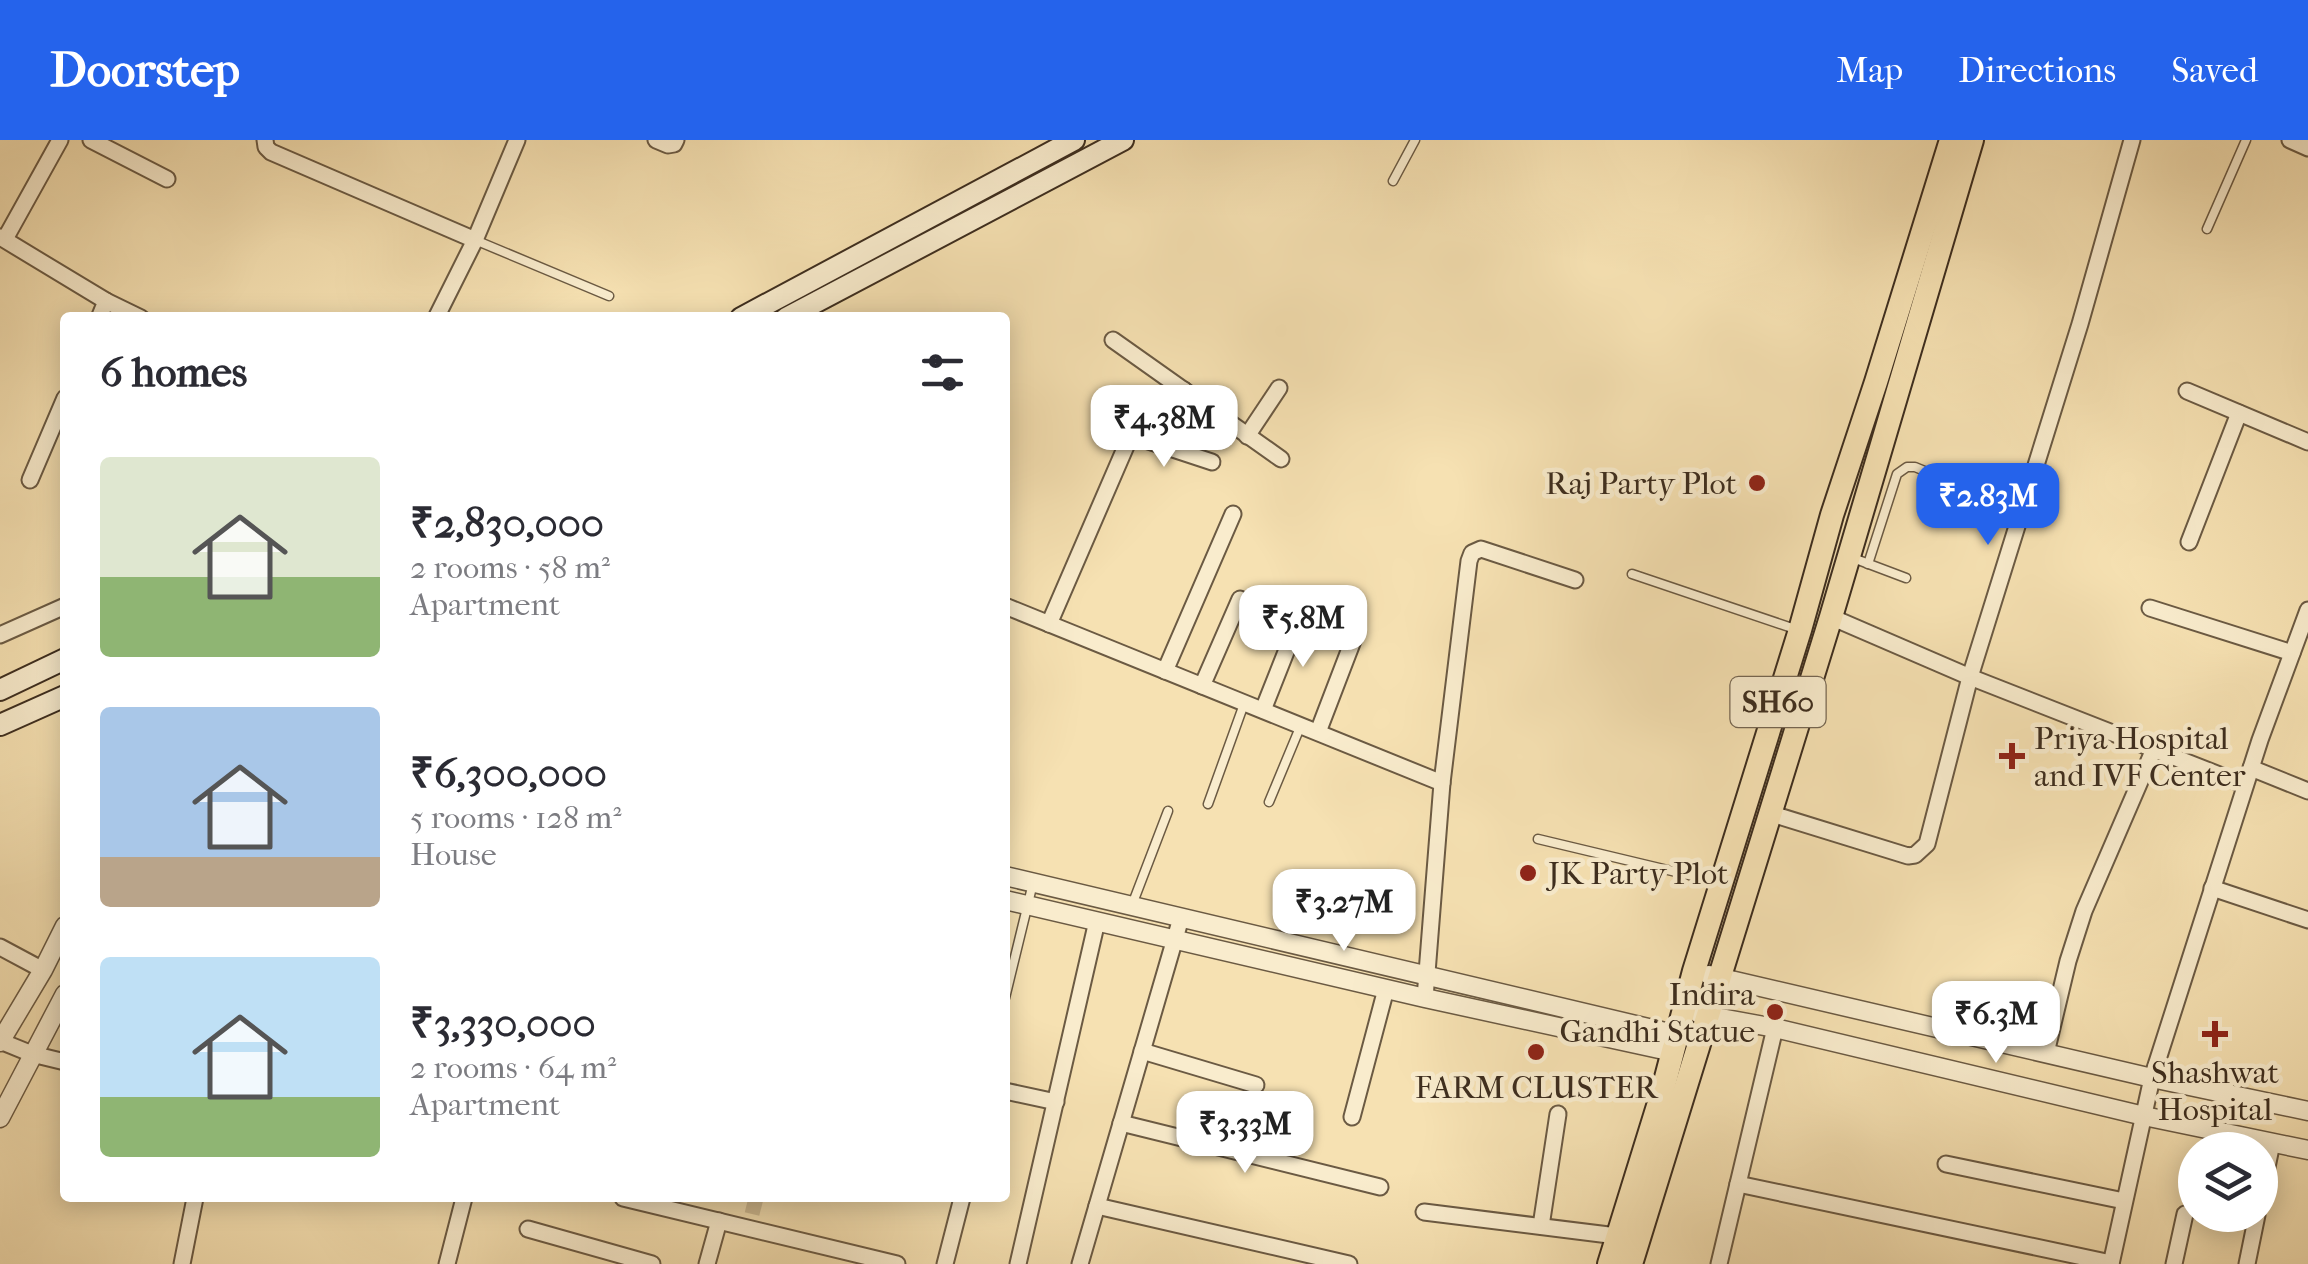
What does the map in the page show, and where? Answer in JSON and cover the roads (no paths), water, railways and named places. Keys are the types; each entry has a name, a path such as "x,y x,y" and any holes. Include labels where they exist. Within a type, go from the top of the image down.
{"main road":[{"path":"752,312 1074,140"},
{"path":"797,312 1123,140"},
{"name":"SH60","path":"1608,1264 1832,515 1950,140"},
{"name":"SH60","path":"1631,1264 1831,616 1858,560 1972,140"},
{"path":"0,690 60,661"},
{"path":"0,725 60,698"}],"street":[{"path":"60,140 2,238 129,312"},
{"path":"91,140 167,180"},
{"path":"265,140 271,152 475,240"},
{"path":"439,312 518,140"},
{"path":"656,140 668,145 676,140"},
{"path":"1769,813 1908,856 1927,844 1970,677 2080,324 2132,140"},
{"path":"2290,140 2308,148"},
{"path":"101,312 106,301"},
{"path":"1113,340 1281,459"},
{"path":"1247,436 1279,388"},
{"path":"1049,624 1136,423 1176,402 1184,390"},
{"path":"2187,391 2308,442"},
{"path":"30,480 60,410"},
{"path":"2189,542 2239,413"},
{"path":"1130,435 1212,462"},
{"path":"1165,671 1233,514"},
{"path":"1426,998 1442,783 1469,561 1472,553 1481,549 1575,580"},
{"path":"1202,686 1240,598"},
{"path":"1,631 60,608"},
{"path":"1010,608 1442,783"},
{"path":"2150,608 2292,653"},
{"path":"1738,1184 2111,1264 2152,1078 2251,768 2308,610"},
{"path":"1263,710 1301,614"},
{"path":"1831,616 1970,677 2246,785"},
{"path":"1318,732 1354,638"},
{"path":"2046,1053 2084,911 2154,749"},
{"path":"2251,768 2308,792"},
{"path":"1010,877 1426,976 1676,1043"},
{"path":"2212,888 2308,920"},
{"path":"1010,901 1426,998 1676,1043"},
{"path":"1080,1264 1181,918"},
{"path":"1018,1264 1097,921"},
{"path":"60,936 0,1042 60,1061"},
{"path":"0,948 43,970"},
{"path":"1694,971 2308,1111"},
{"path":"1352,1117 1386,989"},
{"path":"0,1118 60,1003"},
{"path":"1683,1011 1775,1028 2220,1132"},
{"path":"1719,1264 1775,1028"},
{"path":"1142,1051 1256,1085"},
{"path":"1010,1092 1056,1102"},
{"path":"1541,1226 1558,1114"},
{"path":"1122,1122 1380,1187"},
{"path":"2278,1144 2308,1150"},
{"path":"1946,1164 2124,1201"},
{"path":"182,1264 193,1202"},
{"path":"447,1264 463,1202"},
{"path":"640,1202 719,1221 750,1221 897,1264"},
{"path":"945,1264 961,1202"},
{"path":"1097,1206 1348,1264"},
{"path":"1424,1212 1617,1236"},
{"path":"706,1264 719,1221"},
{"path":"528,1229 652,1264"},
{"path":"2174,1264 2181,1232"},
{"path":"2248,1264 2254,1232"}],"lane":[{"path":"1393,182 1415,140"},
{"path":"2207,229 2246,140"},
{"path":"475,240 609,296"},
{"path":"1906,578 1858,560 1898,474 1907,467 2023,512"},
{"path":"1632,574 1800,630"},
{"path":"1208,804 1244,702"},
{"path":"1269,802 1300,725"},
{"path":"1132,906 1168,811"},
{"path":"1538,838 1722,883"},
{"path":"1010,978 1033,883"}],"tunnel":[{"path":"752,1214 755,1202"}],"place":[{"name":"Raj Party Plot","path":"1757,483"},
{"name":"Priya Hospital and IVF Center","path":"2012,756"},
{"name":"JK Party Plot","path":"1528,873"},
{"name":"Indira Gandhi Statue","path":"1775,1012"},
{"name":"Shashwat Hospital","path":"2215,1034"},
{"name":"FARM CLUSTER","path":"1536,1052"}]}
